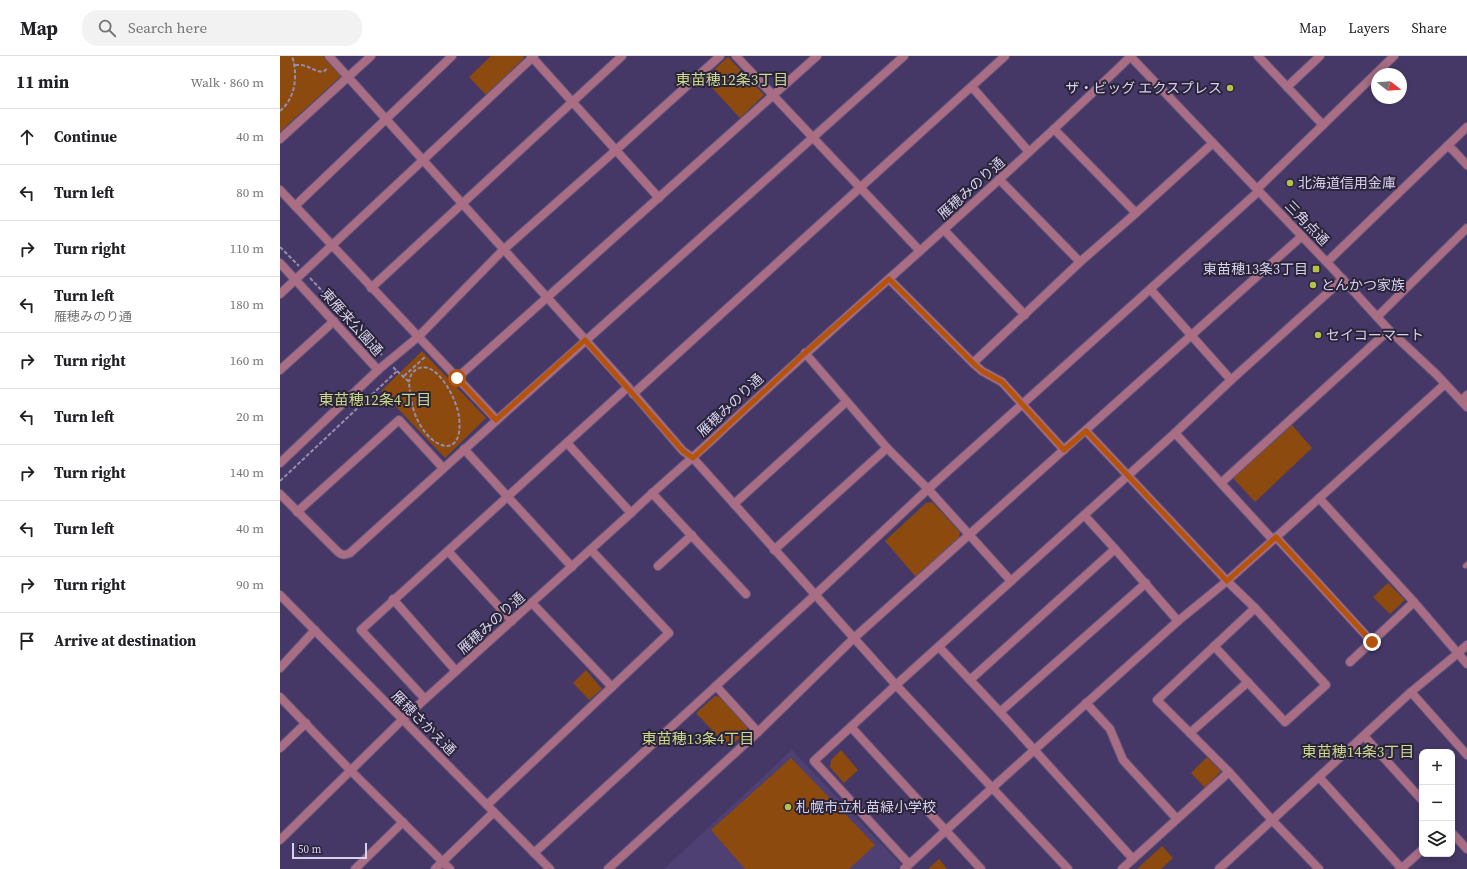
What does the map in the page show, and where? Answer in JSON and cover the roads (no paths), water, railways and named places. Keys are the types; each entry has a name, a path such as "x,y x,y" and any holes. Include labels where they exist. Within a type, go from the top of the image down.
{"street":[{"path":"329,56 683,451 693,458 896,685 1068,869"},
{"path":"280,139 371,56"},
{"path":"295,206 452,56"},
{"path":"371,288 622,56"},
{"path":"378,370 418,337 502,250 720,56"},
{"path":"736,56 861,186 920,251"},
{"path":"457,378 817,56"},
{"path":"280,494 337,552 341,555 350,553 585,340 904,56"},
{"path":"425,699 360,630 567,443 630,391 1005,56"},
{"name":"雁穂みのり通","path":"280,840 403,719 631,514 652,493 693,458 805,353 944,230 1131,56"},
{"name":"三角点通","path":"1131,56 1343,279 1389,330 1445,384 1465,401"},
{"path":"1258,56 1323,125"},
{"path":"1287,87 1320,56"},
{"path":"534,853 928,489 1151,290 1258,190 1323,125 1385,59 1394,56"},
{"path":"280,294 533,57 659,198"},
{"path":"972,87 1029,152"},
{"path":"1326,262 1467,127"},
{"path":"1054,129 1136,213"},
{"path":"973,363 1080,262 1213,143"},
{"path":"1447,146 1453,150 1467,165"},
{"path":"999,179 1080,262"},
{"path":"280,190 496,420"},
{"path":"1377,316 1467,228"},
{"path":"944,230 1024,315"},
{"path":"608,869 758,732 854,638 1302,236"},
{"name":"東雁来公園通","path":"280,263 378,370 280,463"},
{"path":"889,279 973,363 982,371 1002,382 1022,406 1064,450"},
{"path":"1343,279 814,761 907,867 1086,703 1178,621 1227,581 1445,384"},
{"path":"1151,290 1231,380"},
{"path":"280,370 334,321"},
{"path":"1221,482 1389,330"},
{"path":"805,353 887,448 928,489 1011,581"},
{"path":"734,504 846,402"},
{"path":"297,512 399,420 443,468"},
{"path":"1086,431 1227,581 1255,608 1326,685 1285,722 1214,646"},
{"path":"1175,433 1372,642"},
{"path":"567,443 631,514"},
{"path":"774,550 887,448"},
{"path":"464,449 572,567"},
{"path":"652,493 746,594"},
{"path":"1319,498 1414,602 1467,664"},
{"path":"1084,516 1115,548 1178,621"},
{"path":"658,566 692,535"},
{"path":"970,680 1115,548"},
{"path":"487,805 669,633 591,550"},
{"path":"448,551 512,621"},
{"path":"1000,712 1146,583"},
{"name":"雁穂さかえ通","path":"280,595 550,869"},
{"path":"393,600 456,671"},
{"path":"1350,662 1414,602"},
{"path":"532,603 612,687"},
{"path":"1255,608 1157,700 1229,772 1319,869"},
{"path":"280,668 315,630"},
{"path":"1219,869 1411,692 1467,645"},
{"path":"939,647 1134,858"},
{"path":"1190,733 1248,682"},
{"path":"716,686 758,732"},
{"path":"1411,692 1467,755"},
{"path":"280,697 450,869"},
{"path":"1086,703 1110,729 1123,760 1177,819"},
{"path":"280,748 306,723"},
{"path":"851,727 982,869"},
{"path":"1364,736 1419,797"},
{"path":"1122,869 1229,772"},
{"path":"1319,777 1402,869 1419,853"},
{"path":"436,869 494,812"},
{"path":"355,869 403,822"},
{"path":"1455,836 1467,850"}],"place":[{"name":"ザ・ビッグ エクスプレス","path":"1230,88"},
{"name":"北海道信用金庫","path":"1290,183"},
{"name":"東苗穂13条3丁目","path":"1316,269"},
{"name":"とんかつ家族","path":"1313,285"},
{"name":"セイコーマート","path":"1318,335"},
{"name":"札幌市立札苗緑小学校","path":"788,807"}],"district":[{"name":"東苗穂12条3丁目","path":"732,80"},
{"name":"東苗穂12条4丁目","path":"375,400"},
{"name":"東苗穂13条4丁目","path":"698,739"},
{"name":"東苗穂14条3丁目","path":"1358,752"}]}
